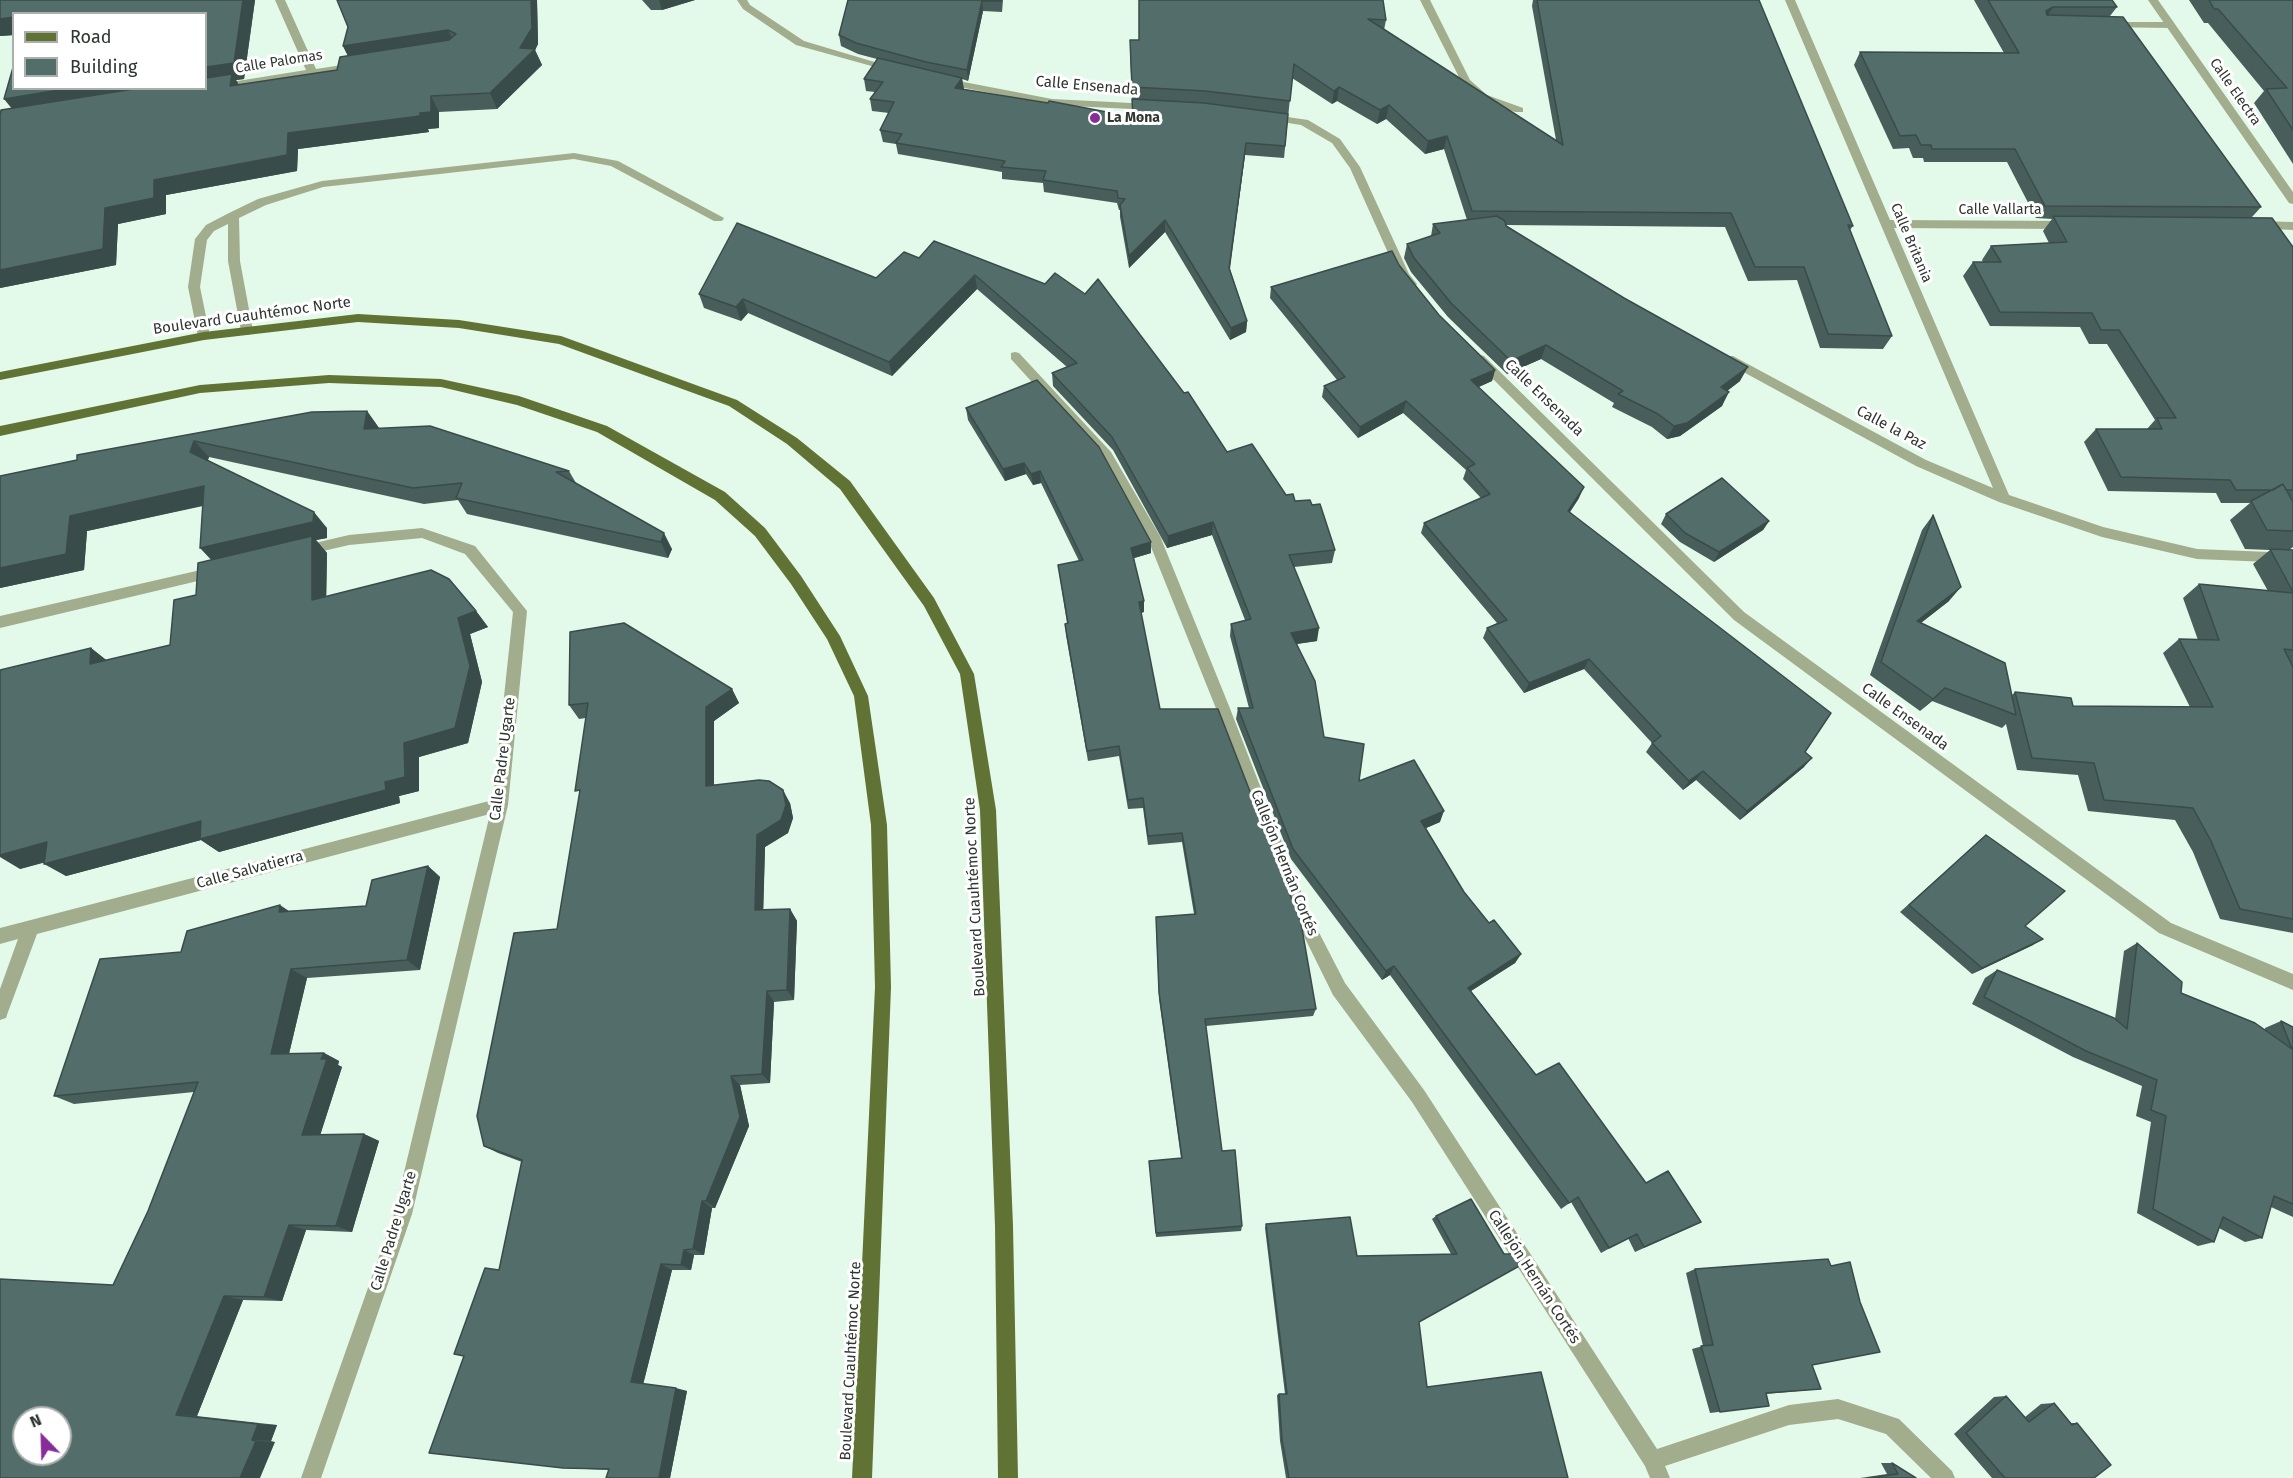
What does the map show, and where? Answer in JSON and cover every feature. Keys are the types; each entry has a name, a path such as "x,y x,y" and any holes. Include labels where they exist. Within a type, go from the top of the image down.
{"main road":[{"name":"Boulevard Cuauhtémoc Norte","path":"0,376 204,336 358,318 459,324 561,340 733,403 792,441 845,485 929,602 967,674 988,810 1004,1226 1008,1478"},
{"name":"Boulevard Cuauhtémoc Norte","path":"0,430 200,388 329,379 441,383 519,401 602,429 720,496 760,532 796,580 833,636 861,696 879,825 883,987 862,1478"}],"street":[{"path":"280,0 312,72"},
{"path":"742,0 746,7 800,43 903,72"},
{"path":"1425,0 1466,81 1483,97 1519,110"},
{"name":"Calle Britania","path":"1790,0 2004,498"},
{"name":"Calle Electra","path":"2153,0 2293,200"},
{"path":"2102,25 2170,25"},
{"name":"Calle Palomas","path":"208,89 367,64"},
{"name":"Calle Ensenada","path":"926,78 1052,102 1169,108"},
{"path":"1249,115 1304,122 1336,141 1355,167 1404,275 1423,299"},
{"path":"204,336 194,287 201,239 210,228 262,202 322,184 574,156 614,163 718,218"},
{"path":"233,216 234,261 248,331"},
{"name":"Calle Vallarta","path":"1887,224 2078,225"},
{"path":"2245,225 2293,225"},
{"name":"Calle Ensenada","path":"1468,347 1739,616 2165,928 2293,982"},
{"name":"Calle la Paz","path":"1721,355 1921,463 2004,498 2102,532 2197,554 2293,558"},
{"name":"Callejón Hernán Cortés","path":"1015,356 1106,455 1153,536 1222,706 1304,920 1339,988 1418,1096 1657,1469"},
{"name":"Calle Padre Ugarte","path":"291,554 349,540 422,532 470,550 520,611 500,805 403,1214 311,1478"},
{"path":"0,622 233,567"},
{"name":"Calle Salvatierra","path":"0,936 500,805"},
{"path":"0,1012 32,927"},
{"path":"1657,1469 1790,1415 1838,1409 1892,1426 1945,1478"}],"building":[{"path":"0,0 243,0 234,63 207,67 207,12 12,12 12,17 0,19"},
{"path":"337,0 531,0 532,28 520,48 535,49 490,93 431,96 431,112 420,113 420,116 288,133 287,155 154,180 154,198 105,208 103,249 0,270 1,110 127,90 207,90 207,78 232,74 230,86 337,70 340,57 449,40 456,34 448,30 343,46 348,27"},
{"path":"848,0 1001,1 982,1 967,70 926,62 856,43 839,35"},
{"path":"1139,0 1383,0 1386,20 1368,19 1563,145 1537,0 1759,0 1853,226 1848,225 1892,336 1828,334 1804,267 1755,267 1731,213 1472,211 1447,136 1428,141 1389,105 1380,110 1339,87 1334,91 1294,64 1290,101 1205,91 1132,87 1130,40 1139,40"},
{"path":"1988,0 2112,0 2117,7 2053,7 2046,11 2047,15 2123,17 2261,207 2045,206 2015,149 1932,149 1931,145 1921,145 1916,135 1900,136 1860,52 2019,53"},
{"path":"2209,0 2293,0 2293,130 2266,89 2287,88 2218,9 2214,9"},
{"path":"878,58 962,78 955,88 1048,103 1049,101 1133,117 1132,99 1204,103 1288,114 1285,146 1246,143 1229,268 1247,321 1231,328 1165,220 1129,256 1120,205 1125,199 1118,198 1117,191 1043,180 1046,171 1001,167 1005,161 896,143 902,134 880,130 894,102 870,99 883,82 864,79"},
{"path":"12,71 12,90 59,90 4,99"},
{"path":"1497,216 1505,221 1506,226 1624,298 1748,367 1721,387 1729,392 1687,423 1674,426 1658,414 1618,394 1623,391 1546,345 1511,361 1451,303 1414,258 1407,244 1440,233 1433,224"},
{"path":"2053,216 2272,218 2293,247 2293,490 2286,490 2283,484 2273,490 2236,490 2230,480 2121,477 2096,429 2162,429 2157,418 2176,418 2119,330 2101,330 2092,313 2000,312 1973,262 2001,262 1991,246 2067,242"},
{"path":"737,223 876,278 904,252 919,258 934,241 1045,284 1055,273 1085,294 1098,279 1184,393 1188,392 1227,452 1252,444 1286,495 1293,494 1295,501 1310,500 1312,505 1320,504 1335,550 1289,555 1319,628 1291,633 1315,681 1324,737 1364,744 1359,781 1414,760 1444,811 1421,821 1464,892 1489,923 1494,920 1521,954 1468,988 1536,1075 1559,1063 1646,1183 1668,1171 1701,1222 1644,1247 1637,1234 1609,1248 1578,1197 1569,1203 1394,966 1386,971 1293,849 1238,708 1253,708 1231,624 1251,619 1213,522 1168,536 1112,437 1052,373 1077,363 975,275 889,362 743,299 736,307 699,294"},
{"path":"1392,251 1399,265 1439,315 1495,370 1471,380 1584,487 1568,511 1831,713 1805,752 1812,758 1747,811 1703,771 1689,781 1652,743 1661,736 1589,659 1529,683 1487,628 1507,620 1424,523 1490,494 1467,468 1475,464 1406,401 1360,427 1324,386 1345,377 1271,287"},
{"path":"1037,380 1099,447 1151,542 1131,548 1144,601 1139,602 1160,709 1218,709 1301,923 1316,1009 1205,1019 1222,1151 1235,1150 1242,1226 1156,1233 1149,1161 1182,1158 1159,992 1156,917 1196,914 1182,833 1148,836 1143,798 1128,800 1119,746 1087,751 1065,624 1068,623 1058,565 1083,560 1040,471 1031,474 1024,463 1003,469 966,408"},
{"path":"367,411 364,429 430,426 569,471 556,472 664,533 661,542 456,498 462,483 413,488 194,441 190,452 314,512 313,522 200,548 204,486 70,516 66,554 0,568 0,476 77,460 77,455 312,412"},
{"path":"1722,478 1769,521 1719,552 1685,533 1666,514"},
{"path":"2283,484 2293,502 2293,531 2267,530 2251,501"},
{"path":"1933,515 1961,587 1917,621 2005,663 2016,715 1945,688 1933,699 1881,662"},
{"path":"312,536 312,600 431,570 449,579 476,611 458,618 470,666 455,728 404,743 405,777 385,782 386,790 200,839 201,821 44,864 47,842 0,855 0,670 91,648 90,664 170,645 174,600 196,595 198,563"},
{"path":"2270,549 2293,550 2293,592"},
{"path":"2199,584 2293,593 2293,650 2284,649 2293,667 2293,919 2240,909 2211,841 2193,808 2104,800 2094,763 2032,758 2015,692 2071,698 2073,706 2213,707 2179,639 2219,640"},
{"path":"624,623 732,689 706,707 706,786 769,781 783,790 786,805 781,820 757,835 755,910 790,909 787,990 767,991 762,1074 731,1076 740,1117 706,1201 702,1201 693,1249 684,1250 681,1265 661,1264 631,1382 676,1388 659,1478 606,1478 609,1469 563,1468 429,1453 464,1356 454,1354 485,1268 499,1270 522,1160 484,1146 477,1116 514,933 557,929 580,790 575,791 588,703 569,705 570,632"},
{"path":"1986,835 2065,891 2025,926 2043,939 1982,968 1909,905"},
{"path":"428,866 407,960 291,969 271,1054 324,1053 321,1059 327,1059 302,1135 364,1134 336,1226 289,1225 264,1297 224,1296 176,1415 258,1424 252,1440 256,1441 240,1478 0,1478 0,1279 113,1285 148,1211 198,1082 54,1096 100,959 181,952 187,931 280,905 279,912 366,906 372,880"},
{"path":"2137,943 2182,982 2181,993 2255,1023 2292,1049 2281,1021 2293,1027 2293,1204 2274,1196 2262,1238 2223,1217 2214,1242 2153,1209 2166,1116 2151,1110 2157,1080 2086,1051 1984,997 1997,970 2114,1018 2127,1029"},
{"path":"1471,1199 1504,1254 1514,1254 1521,1265 1419,1322 1427,1387 1541,1372 1568,1478 1289,1478 1282,1440 1279,1394 1287,1394 1266,1224 1350,1217 1357,1256 1457,1254 1436,1216"},
{"path":"1828,1259 1831,1266 1850,1262 1860,1302 1880,1352 1812,1365 1821,1389 1766,1393 1769,1406 1720,1412 1701,1346 1713,1345 1695,1269"},
{"path":"2006,1396 2029,1422 2054,1403 2072,1425 2077,1423 2111,1465 2094,1478 2005,1478 1966,1433"},
{"path":"1892,1463 1916,1478 1868,1478 1898,1474"}],"place":[{"name":"La Mona","path":"1095,118"}]}
